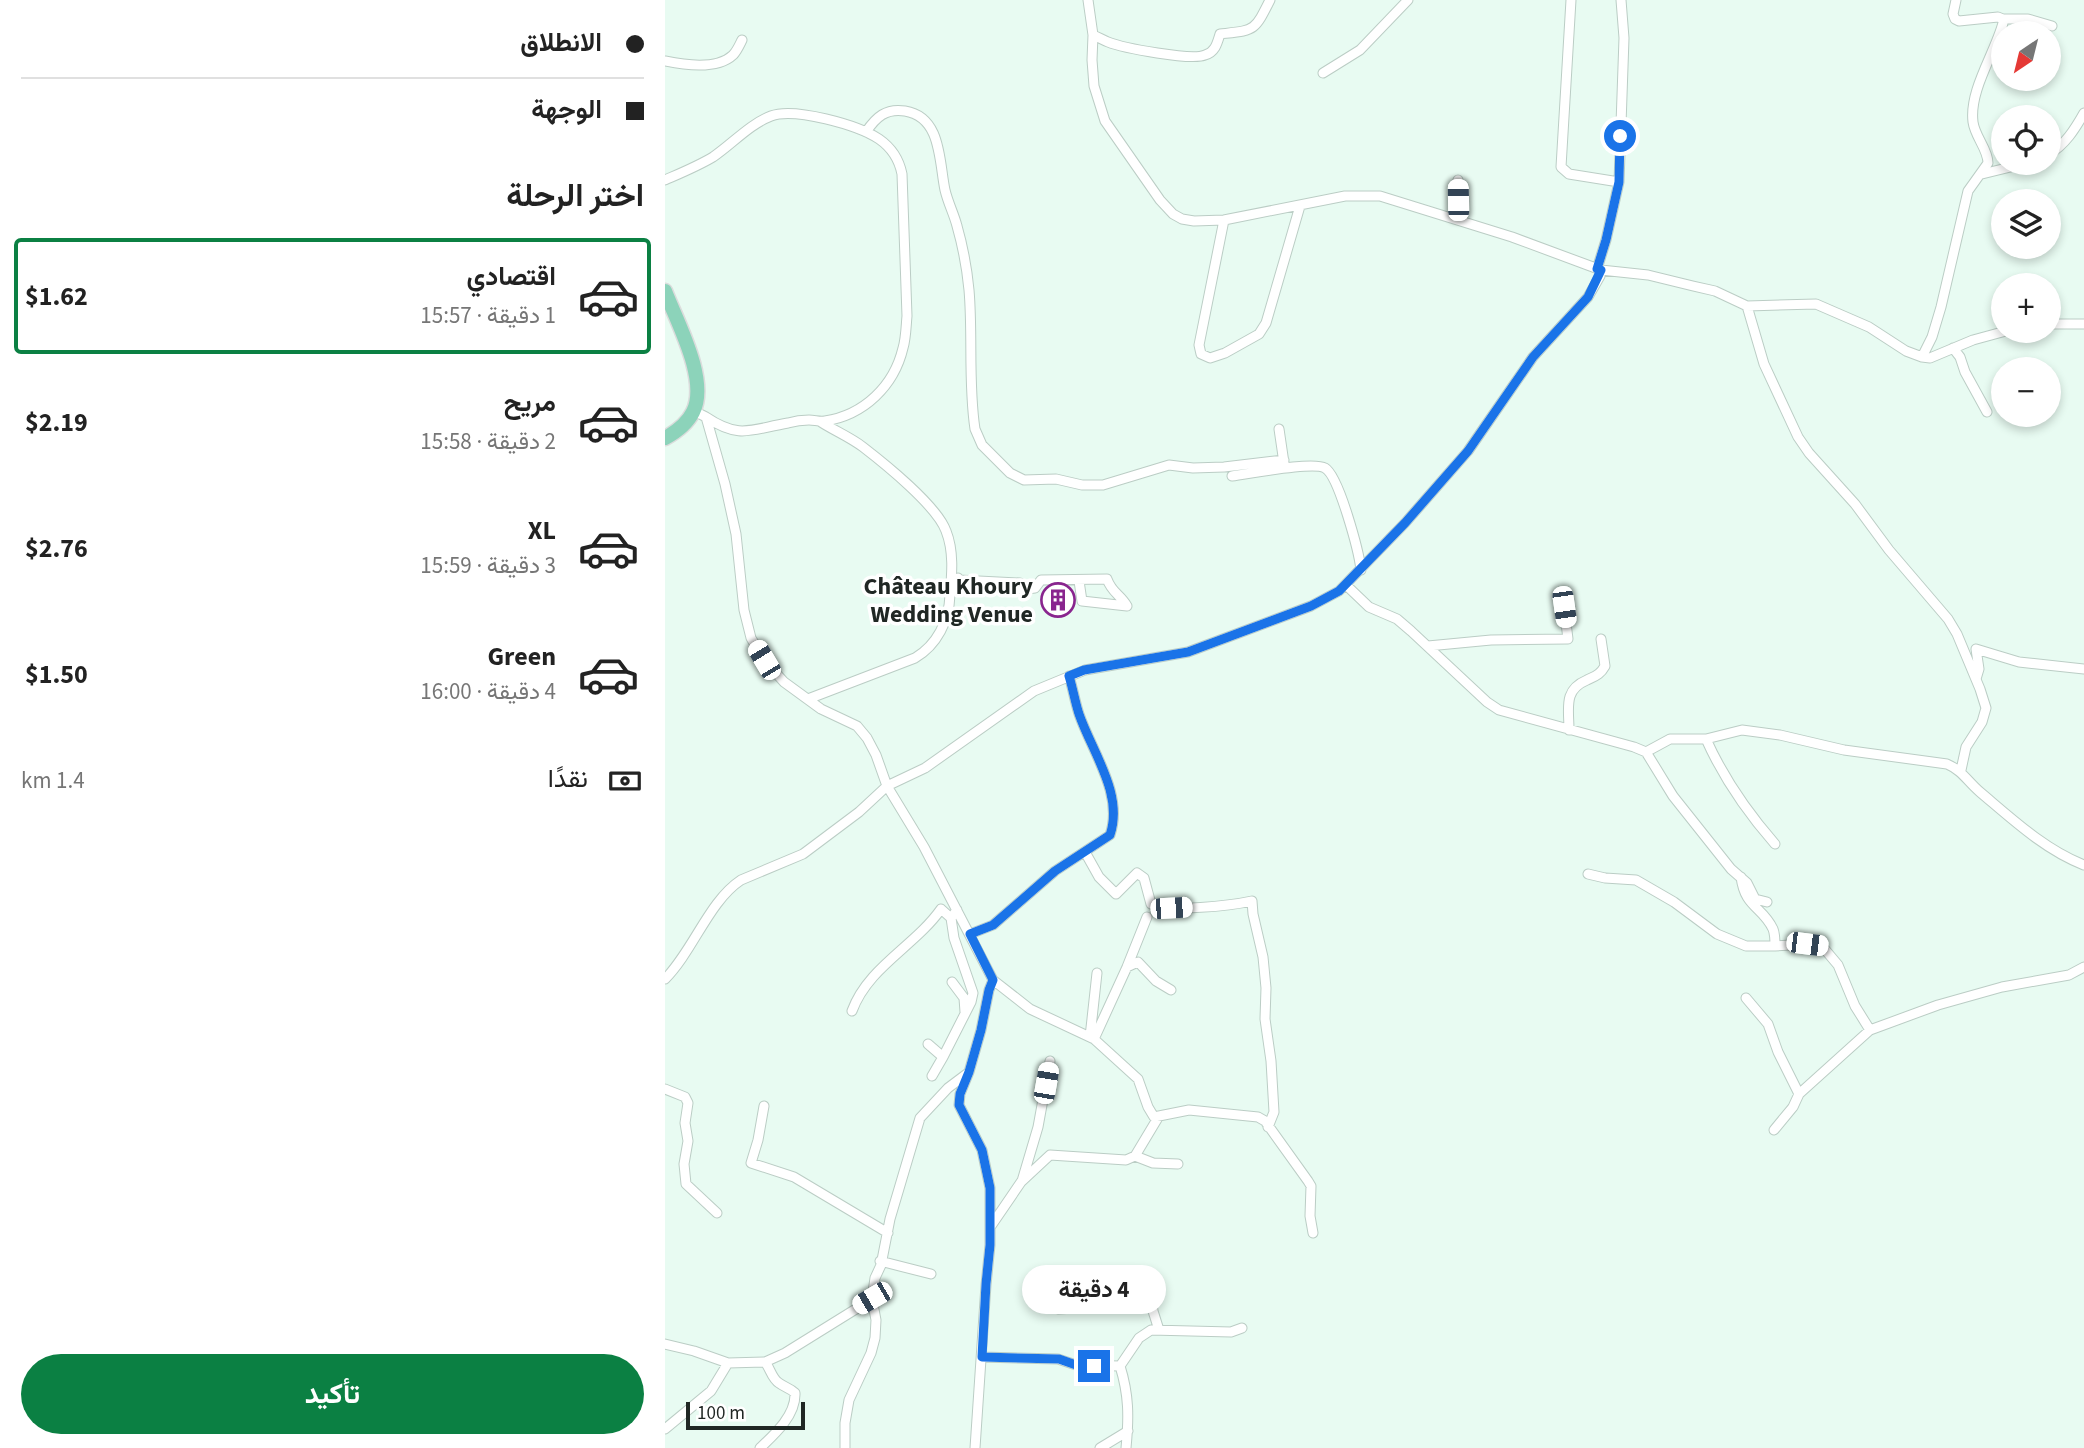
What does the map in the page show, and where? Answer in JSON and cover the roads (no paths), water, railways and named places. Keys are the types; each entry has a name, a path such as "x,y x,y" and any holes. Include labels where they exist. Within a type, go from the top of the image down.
{"highway":[{"path":"665,291 695,371 700,414 665,438"}],"street":[{"path":"1088,0 1093,34 1093,78 1098,104 1105,121 1160,200 1182,219 1224,220 1345,196 1383,196 1512,237 1599,269 1648,275 1716,291 1747,306 1816,304 1869,327 1906,351 1922,357 1930,358 1991,335"},
{"path":"1093,34 1118,45 1201,57 1217,46 1220,34 1254,29 1271,0"},
{"path":"1323,73 1360,50 1408,0"},
{"path":"1571,0 1560,167 1569,174 1619,182"},
{"path":"665,979 680,963 710,915 733,885 803,854 859,812 887,786 925,768 1034,691 1084,670 1200,649 1311,606 1331,596 1361,570 1468,451 1533,357 1588,297 1599,269 1619,182 1624,38 1621,0"},
{"path":"1956,0 1953,15 1959,21 1991,17 2035,21"},
{"path":"1922,357 1932,337 1941,307 1968,191 1989,160 1976,135 1973,113 2003,19"},
{"path":"665,61 683,64 718,63 733,55 742,40"},
{"path":"866,132 884,112 893,110 918,115 934,132 942,160 945,189 963,250 969,288 975,429 982,445 1010,473 1024,480 1056,479 1095,486 1115,483 1169,466 1321,466 1330,473 1340,496 1358,549 1361,570"},
{"path":"2061,145 2084,113"},
{"path":"665,180 713,157 761,122 777,114 819,117 866,132 890,149 900,164 902,174 907,316 903,348 897,366 878,395 844,417 821,422 805,420 744,432 721,427 700,414"},
{"path":"1982,174 1991,172"},
{"path":"1458,180 1458,220"},
{"path":"1224,220 1199,345 1201,354 1205,357 1225,353 1259,334 1266,323 1300,206"},
{"path":"1747,306 1764,364 1798,437 1948,619 1957,634 1985,703 1986,712 1966,747 1961,770"},
{"path":"2061,324 2084,324"},
{"path":"1953,348 1987,412"},
{"path":"700,414 731,509 744,610 751,638 764,660 791,688 862,732 876,754 887,786 924,847 954,914 970,934 993,980 1030,1009 1092,1038 1138,1079 1154,1116 1189,1110 1258,1117 1265,1121 1311,1186 1310,1216 1313,1233"},
{"path":"808,699 925,652 942,629 950,604 952,567 947,532 943,522 929,505 862,446 821,422"},
{"path":"1279,429 1285,464"},
{"path":"1232,476 1285,464"},
{"path":"952,567 959,580 1020,583"},
{"path":"951,584 1035,589 1041,580 1107,579 1111,590 1122,598 1127,606 1082,601 1079,581"},
{"path":"1346,585 1369,607 1397,619 1493,706 1646,752 1673,796 1719,854 1748,885 1757,901 1767,902"},
{"path":"1428,646 1492,640 1568,639 1564,607"},
{"path":"1569,730 1570,692 1576,685 1598,675 1605,666 1601,639"},
{"path":"1976,680 1979,669 1976,649 2019,662 2084,669"},
{"path":"970,934 993,925 1038,884 1110,835 1114,810 1112,795 1079,714 1069,676"},
{"path":"1646,752 1670,739 1706,739 1742,730 1780,735 1843,750 1947,764 1961,770 1967,780 2013,820 2057,852 2084,864"},
{"path":"1706,739 1743,804 1775,844"},
{"path":"1084,852 1099,877 1116,894 1137,873 1143,878 1151,904 1154,905 1171,908 1237,905 1252,901 1263,957 1266,1027 1271,1061 1274,1112 1268,1127"},
{"path":"1588,874 1636,880 1674,902 1717,934 1746,946 1822,946 1838,965 1855,1006 1870,1030"},
{"path":"1741,877 1742,890 1748,901 1774,930 1775,946"},
{"path":"852,1010 867,984 929,926 941,909 954,914"},
{"path":"932,1076 966,1013 973,993 954,938 954,914"},
{"path":"1092,1038 1127,967 1147,917"},
{"path":"1127,967 1138,962 1156,981 1171,990"},
{"path":"1774,1130 1793,1107 1799,1094 1870,1030 1938,1005 2002,987 2069,975 2084,967"},
{"path":"1092,1038 1097,973"},
{"path":"975,1448 991,1227 990,1188 982,1150 959,1105 993,980"},
{"path":"952,982 964,998 966,1013"},
{"path":"1746,998 1768,1024 1778,1052 1799,1094"},
{"path":"928,1044 943,1057"},
{"path":"1021,1182 1038,1127 1050,1061"},
{"path":"845,1448 849,1399 875,1338 876,1320 872,1298 880,1261 920,1118 939,1097 969,1072"},
{"path":"665,1089 685,1097 688,1103 685,1123 688,1141 684,1164 686,1184 717,1213"},
{"path":"764,1106 751,1163 794,1177 888,1233"},
{"path":"991,1227 1021,1182 1050,1155 1126,1160 1135,1156 1159,1116"},
{"path":"1135,1156 1153,1163 1178,1164"},
{"path":"880,1261 931,1274"},
{"path":"1058,1309 1075,1308 1122,1276 1135,1271 1150,1283 1153,1311 1159,1330"},
{"path":"665,1344 728,1363 765,1362 785,1353 872,1298"},
{"path":"1120,1366 1139,1338 1151,1330 1231,1332 1242,1328"},
{"path":"982,1357 1059,1359 1076,1365 1120,1366"},
{"path":"760,1448 780,1427 795,1401 795,1393 773,1378 765,1362"},
{"path":"665,1429 711,1391 728,1363"},
{"path":"1120,1366 1127,1388 1126,1448"},
{"path":"1100,1448 1128,1431"}],"place":[{"name":"Château Khoury Wedding Venue","path":"1058,600"}]}
